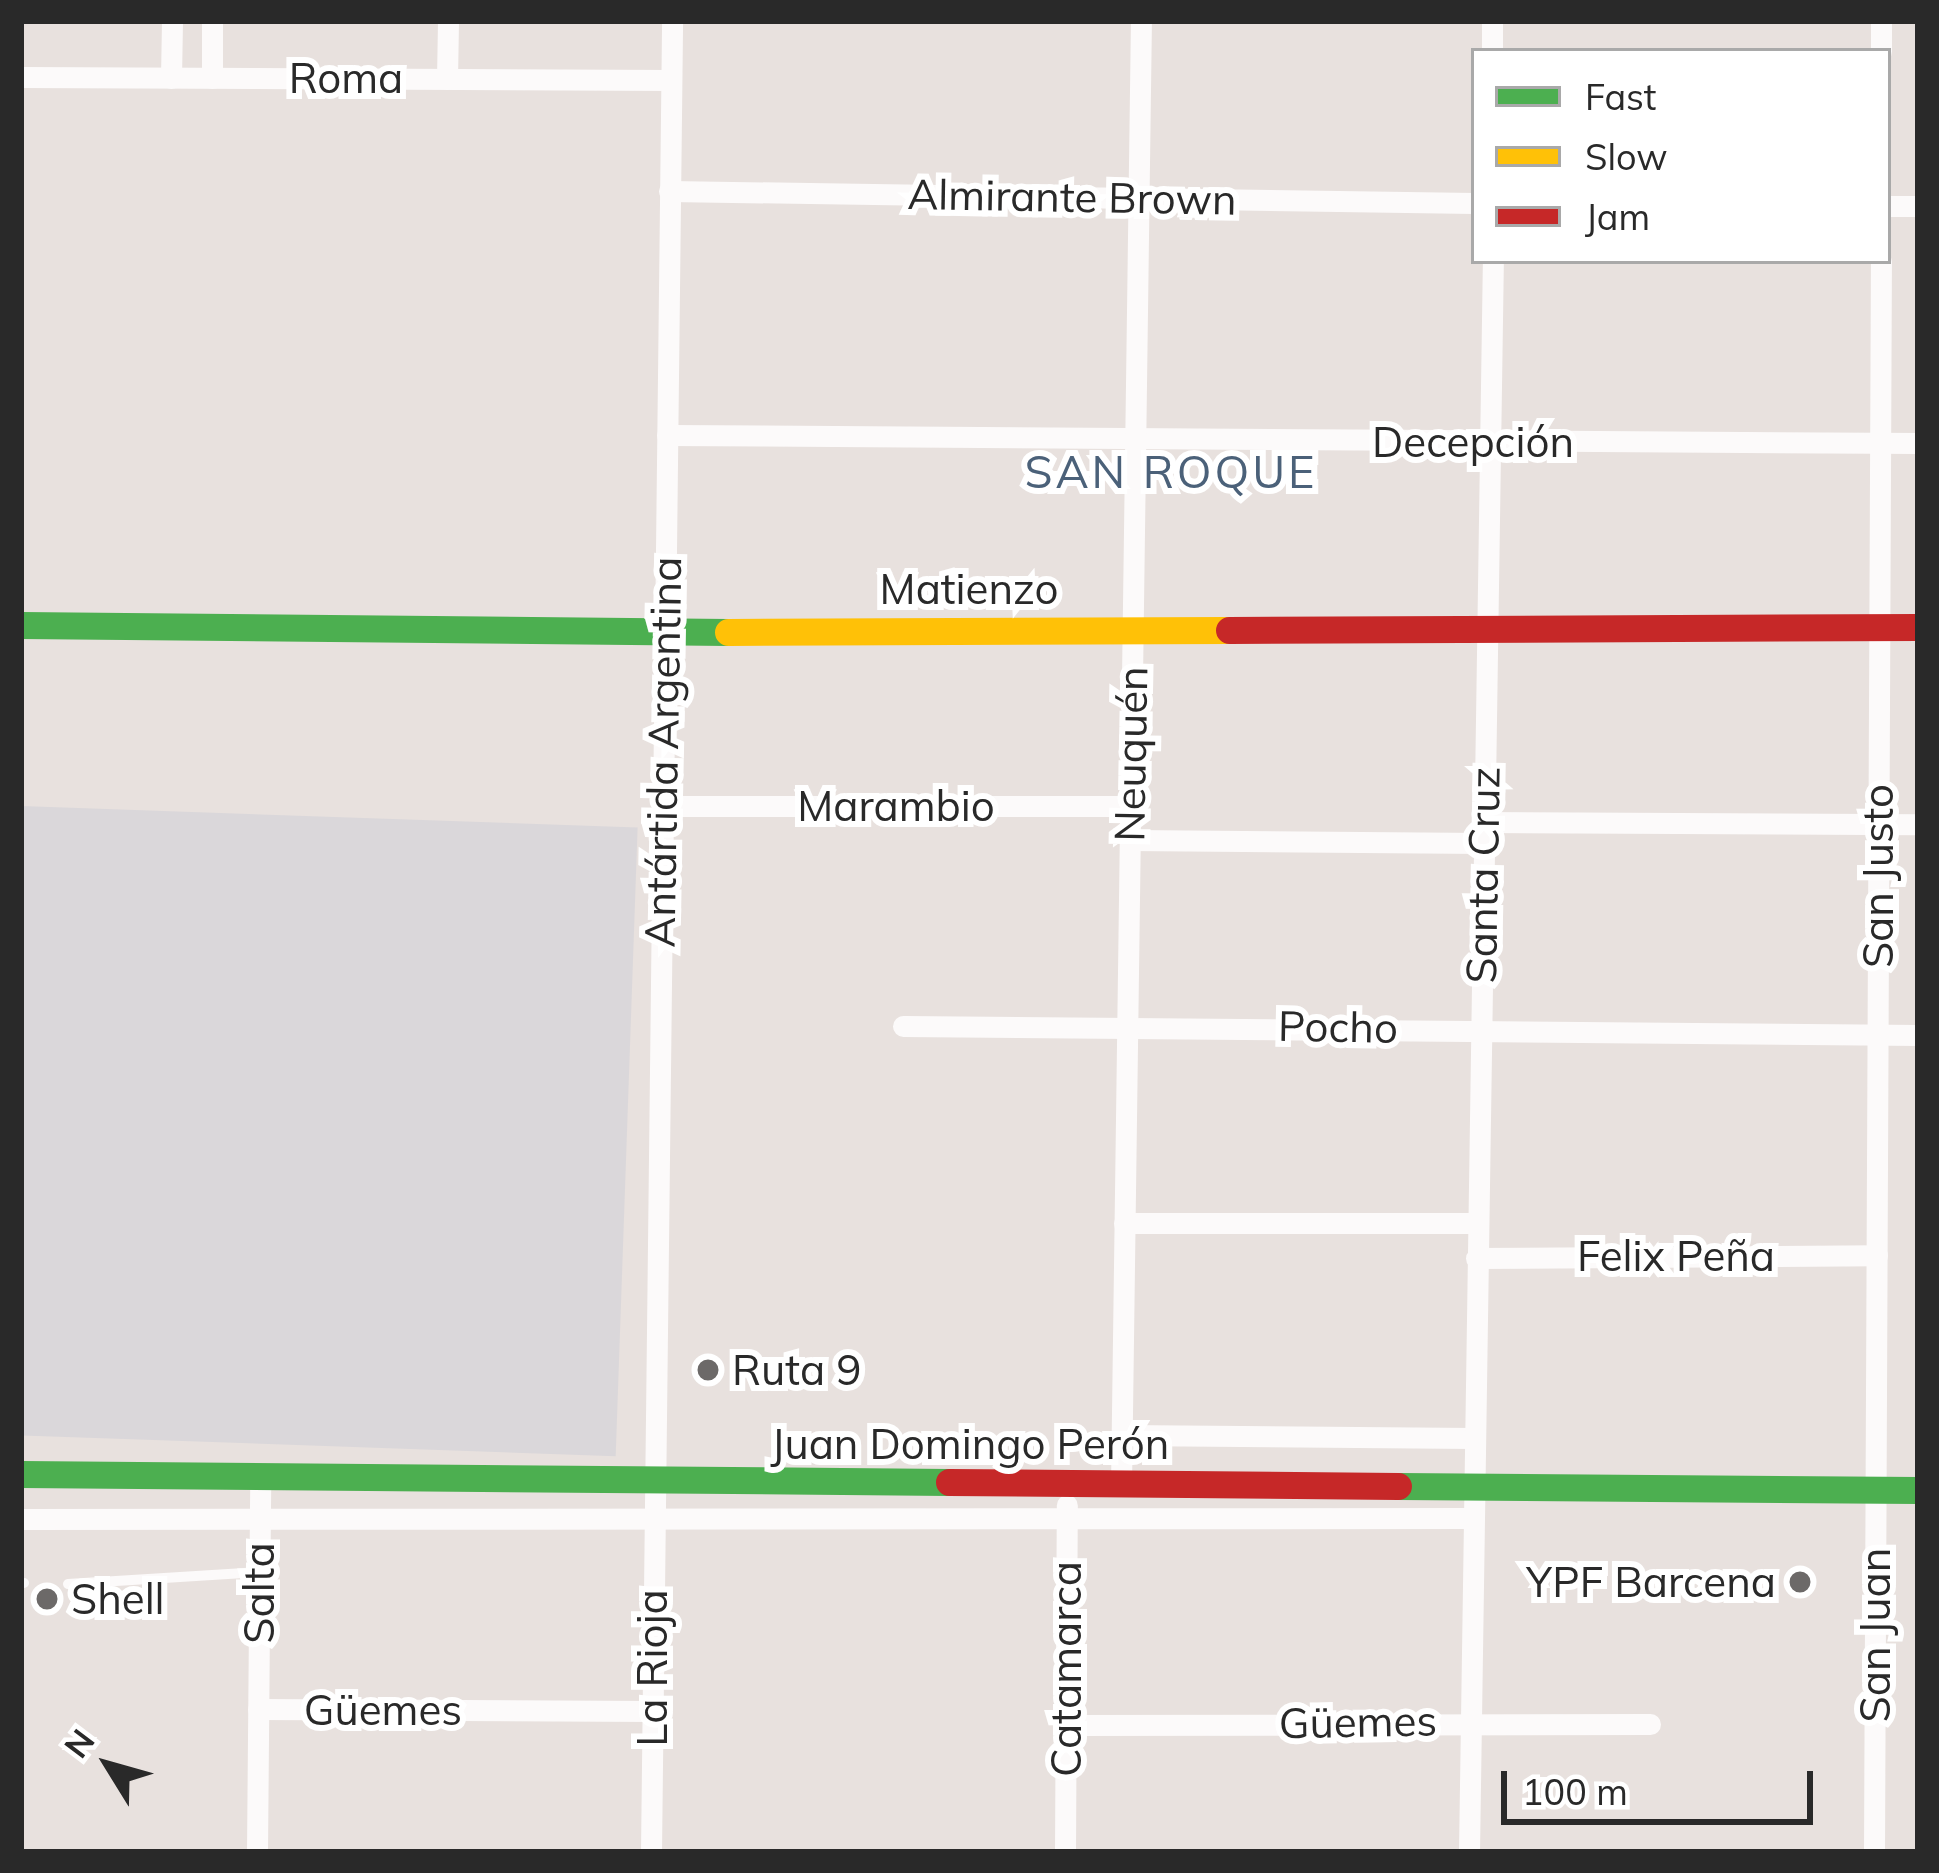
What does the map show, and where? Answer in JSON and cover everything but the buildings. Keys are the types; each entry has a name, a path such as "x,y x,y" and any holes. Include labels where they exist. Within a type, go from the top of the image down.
{"main road":[{"name":"Matienzo","path":"21,625 664,632 1918,627"},
{"name":"Juan Domingo Perón","path":"21,1474 654,1484 1918,1490"}],"street":[{"path":"171,78 172,21"},
{"path":"212,21 212,78"},
{"path":"447,79 448,21"},
{"name":"Antártida Argentina","path":"654,1484 672,21"},
{"name":"Neuquén","path":"1121,1486 1141,21"},
{"name":"Roma","path":"21,77 671,80"},
{"name":"Almirante Brown","path":"669,191 1471,203"},
{"name":"Santa Cruz","path":"1469,1852 1493,264"},
{"name":"San Justo","path":"1876,1491 1881,264"},
{"name":"Decepción","path":"667,435 1918,443"},
{"name":"Marambio","path":"662,806 1130,806"},
{"path":"1130,840 1918,824"},
{"name":"Pocho","path":"903,1026 1127,1024 1918,1035"},
{"path":"1124,1223 1477,1223"},
{"name":"Felix Peña","path":"1476,1258 1877,1255"},
{"path":"1122,1435 1473,1438"},
{"name":"Salta","path":"257,1852 260,1477"},
{"name":"La Rioja","path":"651,1852 654,1484"},
{"name":"Catamarca","path":"1065,1852 1067,1486"},
{"name":"San Juan","path":"1874,1852 1876,1491"},
{"name":"Juan Domingo Perón","path":"21,1519 652,1523 1067,1516 1472,1518"},
{"name":"Güemes","path":"258,1709 652,1711"},
{"name":"Güemes","path":"1066,1724 1470,1720 1650,1724"}],"lane":[{"path":"68,1584 259,1572"}],"shaded area":[{"path":"21,806 638,828 616,1456 21,1435"}],"traffic: fast":[{"path":"21,625 728,632"},
{"path":"21,1474 949,1482"},
{"path":"1398,1486 1918,1490"}],"traffic: slow":[{"path":"728,632 1229,630"}],"traffic: jam":[{"path":"1229,630 1918,627"},
{"path":"949,1482 1398,1486"}],"place":[{"name":"Ruta 9","path":"708,1370"},
{"name":"YPF Barcena","path":"1800,1582"},
{"name":"Shell","path":"47,1599"}],"district":[{"name":"SAN ROQUE","path":"1171,472"}]}
